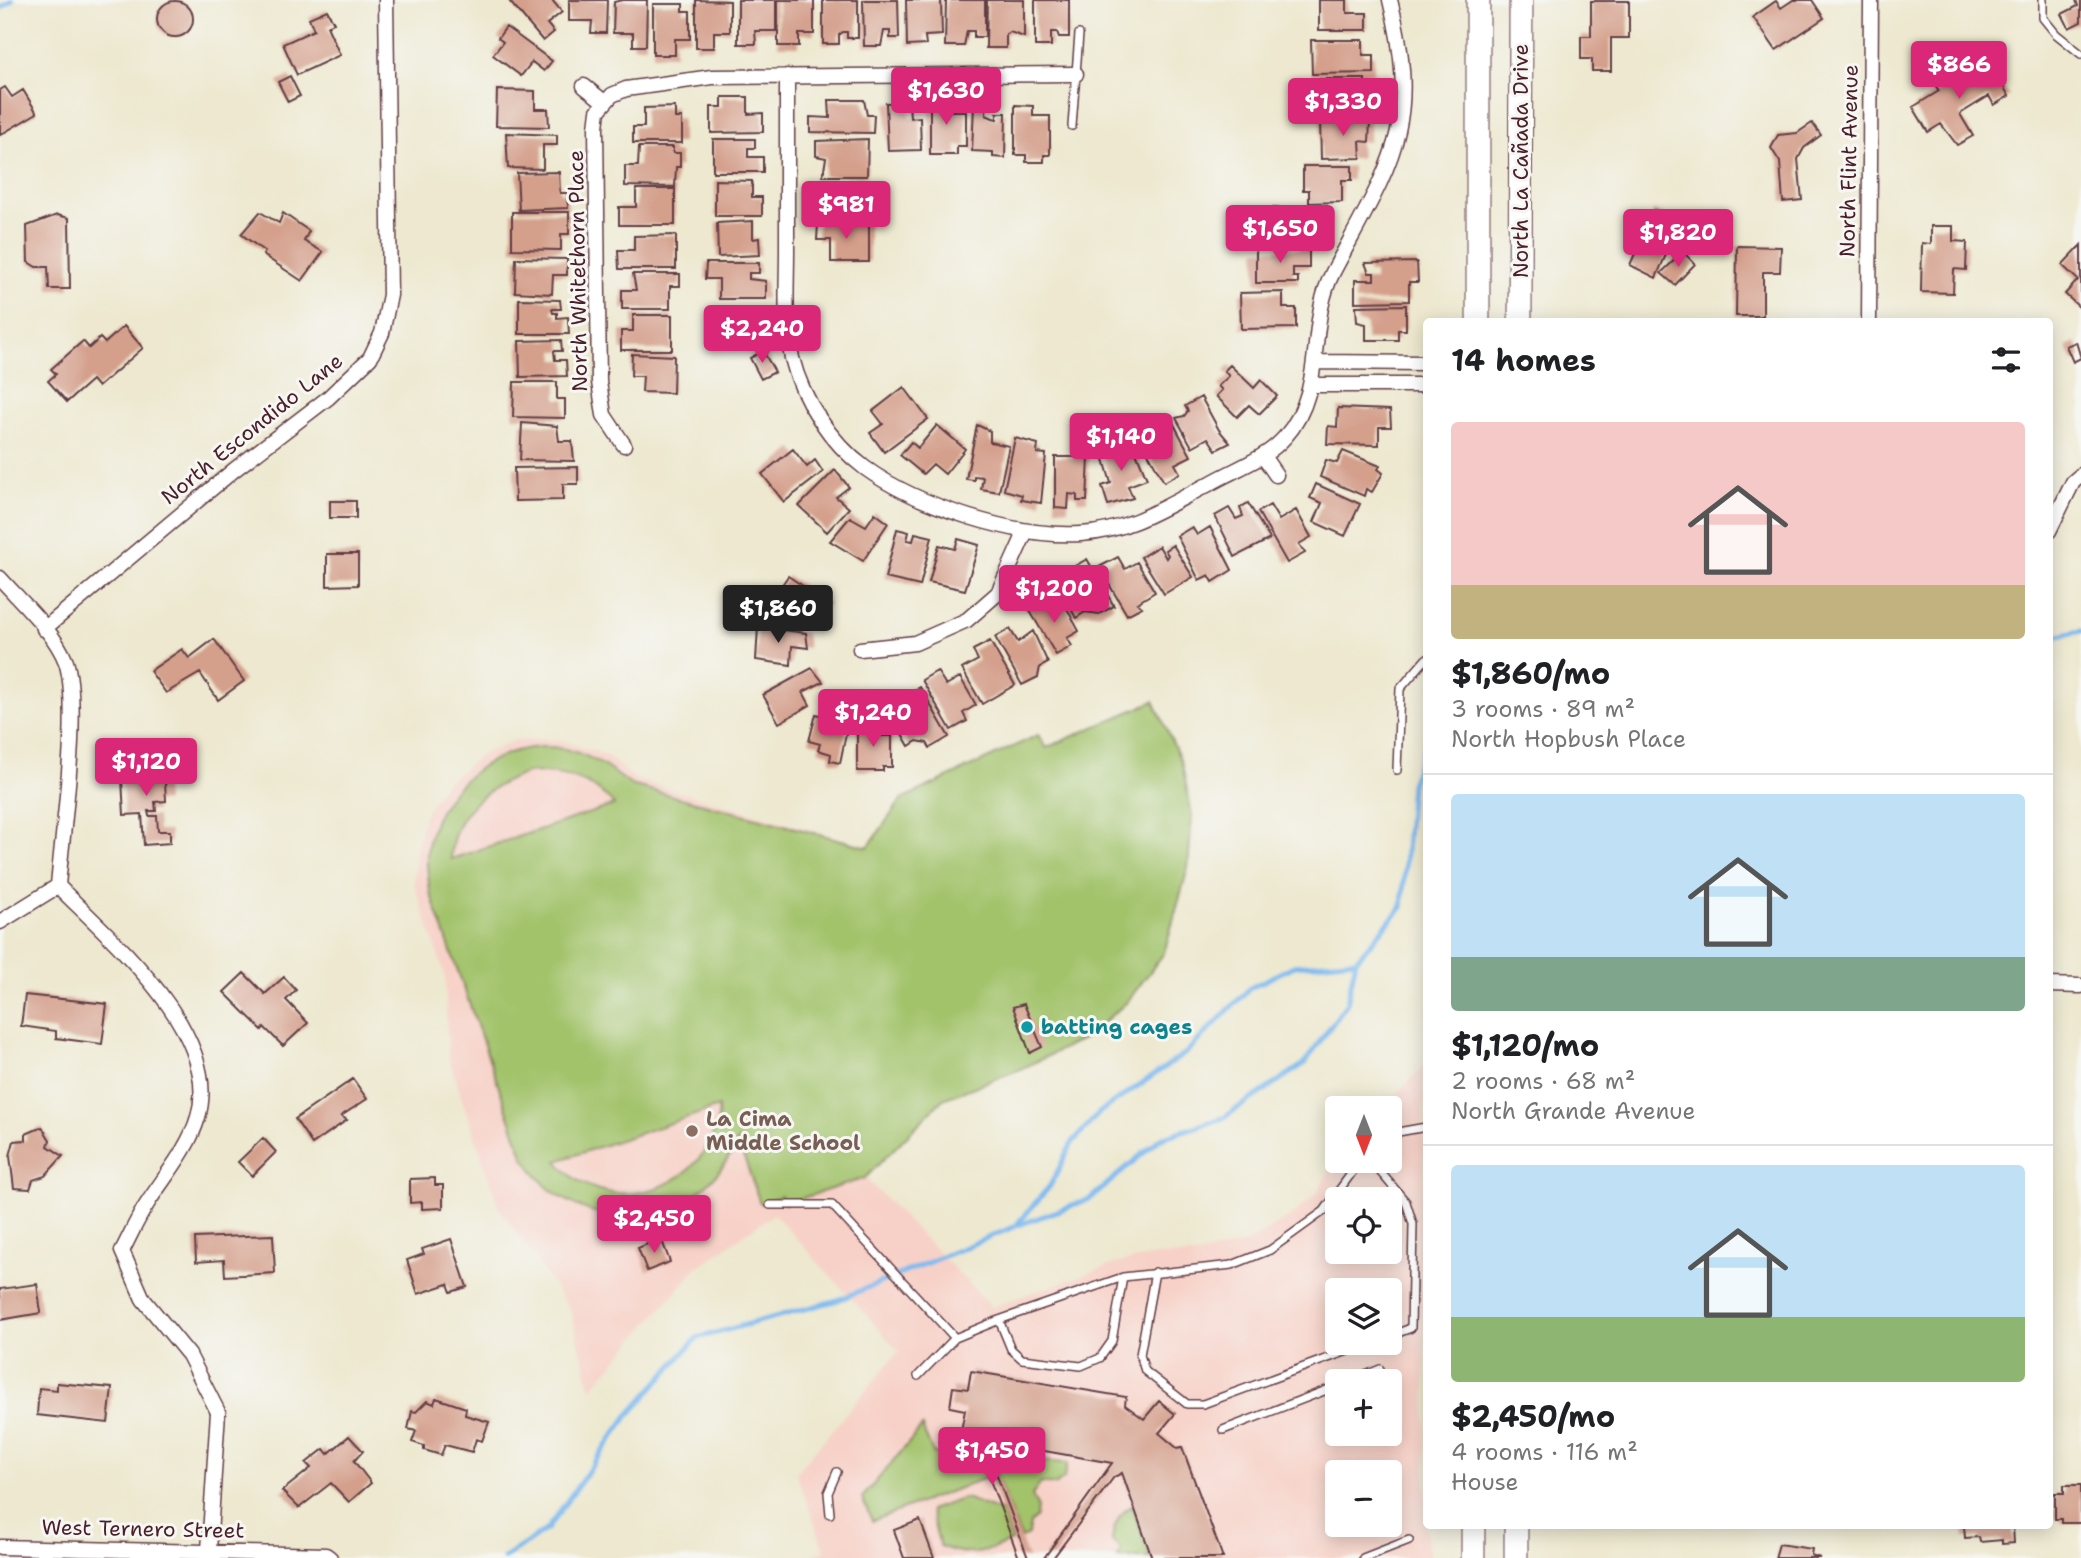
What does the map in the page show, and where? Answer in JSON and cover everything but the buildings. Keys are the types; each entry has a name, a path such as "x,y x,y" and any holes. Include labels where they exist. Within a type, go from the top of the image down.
{"main road":[{"name":"North La Cañada Drive","path":"1478,318 1479,0"},
{"name":"North La Cañada Drive","path":"1520,318 1521,0"},
{"path":"1473,1558 1474,1529"},
{"path":"1516,1529 1516,1558"}],"street":[{"name":"North Escondido Lane","path":"48,634 223,479 328,398 370,358 382,332 390,295 386,0"},
{"path":"787,76 787,301 792,357 808,400 832,435 865,468 942,509 1026,531 1081,534 1134,524 1263,456 1286,437 1312,385 1324,299 1331,276 1386,175 1401,117 1404,65 1390,0"},
{"name":"North Flint Avenue","path":"1869,318 1871,0"},
{"path":"584,86 607,98 626,89 712,77 1076,74"},
{"name":"North Whitethorn Place","path":"607,98 598,111 596,127 599,382 604,415 624,445"},
{"path":"1316,362 1423,363"},
{"path":"1312,385 1423,385"},
{"path":"1263,456 1276,475"},
{"path":"2053,523 2074,482 2081,475"},
{"path":"860,649 915,643 967,620 998,593 1026,531"},
{"path":"0,578 48,634 65,662 70,696 58,886 143,972 183,1027 201,1076 198,1117 172,1168 146,1205 122,1251 143,1299 189,1354 218,1412 209,1550"},
{"path":"0,922 58,886"},
{"path":"2053,985 2081,986"},
{"name":"West Ternero Street","path":"0,1547 209,1550 328,1557"}],"lane":[{"path":"2043,0 2043,18 2056,34 2081,54"},
{"path":"1072,127 1079,34"},
{"path":"1397,770 1400,689 1423,662"},
{"path":"1402,1131 1423,1128"},
{"path":"918,1377 955,1338 999,1320 1123,1277 1232,1265 1270,1250 1324,1211 1352,1173"},
{"path":"1381,1173 1406,1202 1413,1224 1411,1328 1402,1331"},
{"path":"770,1205 832,1205 955,1338"},
{"path":"1155,1272 1140,1355 1146,1371 1187,1404 1203,1404 1337,1355"},
{"path":"999,1320 1011,1349 1022,1359 1081,1366 1100,1358 1112,1341 1123,1277"},
{"path":"1223,1430 1325,1391"},
{"path":"830,1514 828,1493 837,1472"},
{"path":"1363,1558 1409,1540"}],"shaded area":[{"name":"La Cima Middle School","path":"1154,701 1182,764 1192,816 1188,867 1164,953 1127,1002 1085,1038 1023,1068 943,1099 865,1178 992,1307 1114,1264 1151,1256 1196,1255 1244,1244 1291,1216 1318,1192 1328,1173 1402,1173 1402,1096 1395,1096 1423,1067 1423,1529 1426,1529 1429,1558 806,1558 825,1551 796,1473 899,1351 774,1214 696,1268 591,1389 571,1311 499,1208 448,1057 445,975 414,884 416,851 424,815 444,784 481,755 515,740 561,740 605,755 636,779 868,847 902,799 1038,735 1046,748"}],"green space":[{"path":"1154,701 1182,764 1192,816 1188,868 1164,953 1127,1002 1085,1038 1023,1068 943,1099 865,1178 784,1204 781,1196 760,1203 738,1140 723,1166 704,1187 682,1203 658,1213 632,1217 605,1215 578,1206 552,1191 540,1180 524,1158 430,892 427,854 432,830 442,808 456,789 474,772 495,759 517,751 541,747 565,749 592,759 631,785 868,847 902,799 1038,735 1046,748","holes":["530,772 565,776 587,783 614,805 451,859 453,842 465,814 487,793","718,1107 715,1130 704,1152 690,1168 672,1181 653,1189 611,1193 591,1187 573,1177 557,1161"]},
{"path":"922,1427 933,1453 983,1463 986,1478 872,1521 862,1498"},
{"path":"990,1458 1068,1463 1064,1478 1055,1485 1041,1483 1032,1495 1037,1506 1036,1517 1030,1523 1028,1535 1021,1538"},
{"path":"965,1498 1002,1512 1012,1541 976,1553 940,1546 930,1510"},
{"path":"1132,1506 1150,1558 1118,1558 1121,1549 1112,1541 1118,1521"}],"waterway":[{"path":"0,9 12,0"},
{"path":"2053,637 2081,631"},
{"path":"504,1558 547,1529 627,1417 697,1338 838,1300 1016,1226 1090,1199 1161,1138 1223,1118 1304,1064 1347,1003 1356,960 1402,907 1411,784 1423,750"},
{"path":"1018,1223 1050,1186 1072,1143 1100,1112 1186,1053 1250,988 1294,966 1356,960"}],"place":[{"name":"batting cages","path":"1027,1027"},
{"name":"La Cima Middle School","path":"692,1131"}]}
